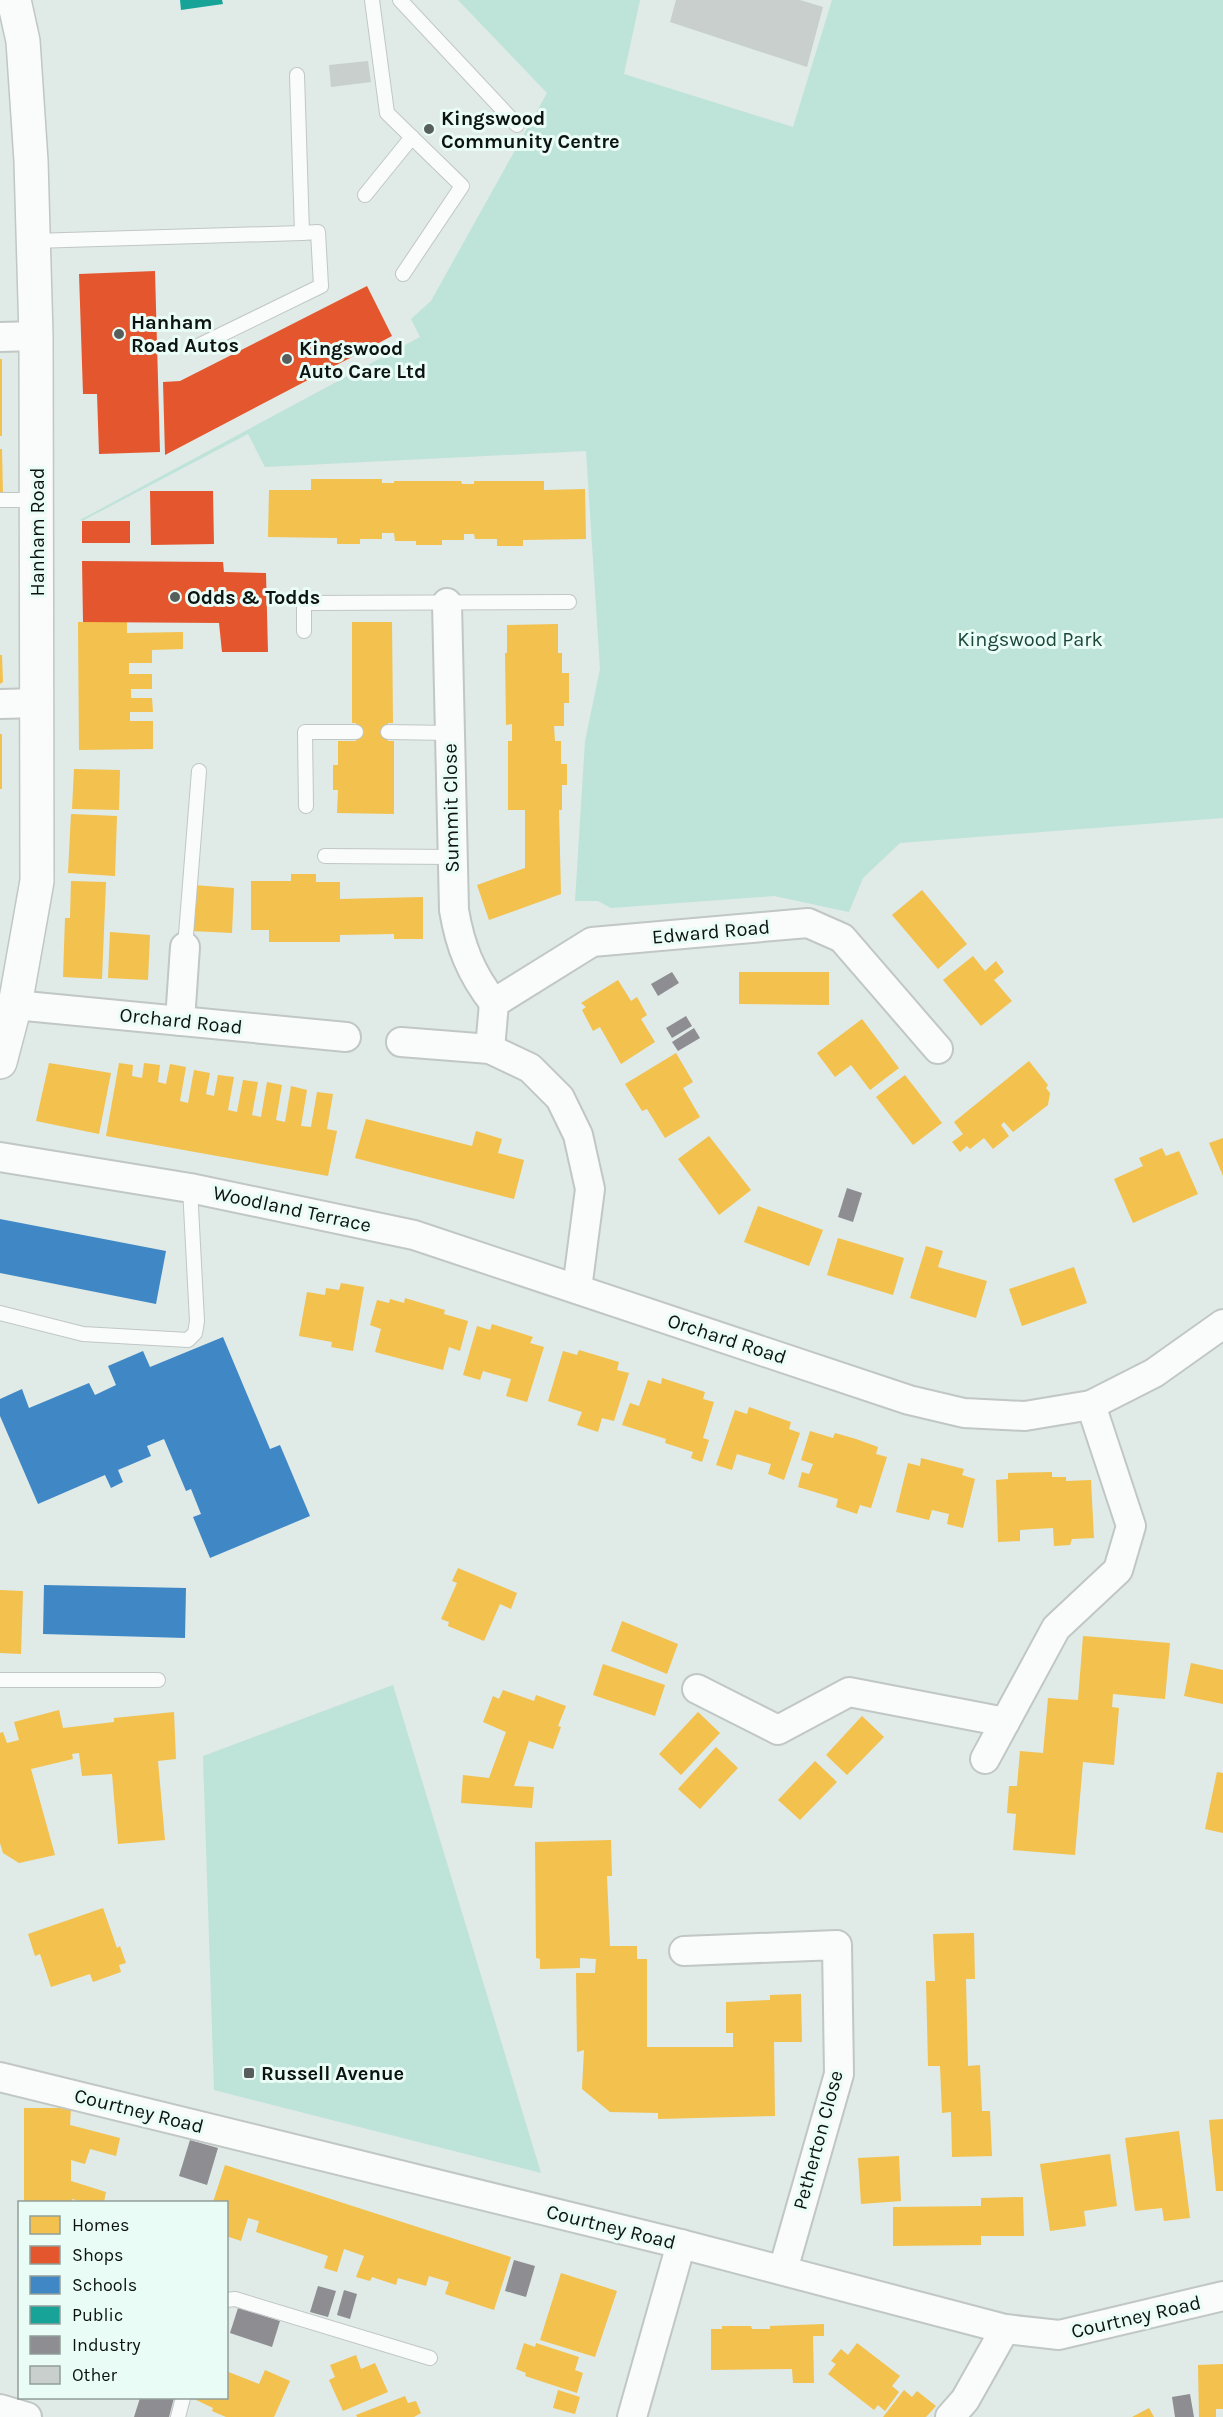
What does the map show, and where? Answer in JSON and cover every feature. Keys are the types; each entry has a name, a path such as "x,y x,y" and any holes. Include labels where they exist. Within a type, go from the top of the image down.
{"main road":[{"name":"Hanham Road","path":"0,1062 15,1005 37,881 36,336 31,161 23,41 14,0"}],"street":[{"path":"0,337 36,336"},
{"name":"Summit Close","path":"447,603 452,885 458,935 466,958 477,981 494,1003"},
{"path":"0,704 38,703"},
{"name":"Edward Road","path":"494,1003 592,942 808,923 843,938 938,1049"},
{"path":"180,1020 185,947"},
{"path":"490,1049 494,1003"},
{"name":"Orchard Road","path":"15,1005 346,1037"},
{"path":"401,1042 490,1049 530,1068 560,1098 578,1135 590,1189 577,1289"},
{"name":"Woodland Terrace","path":"0,1157 190,1188 414,1235 577,1289"},
{"name":"Orchard Road","path":"577,1289 909,1400 964,1413 1025,1416 1091,1405 1154,1373 1223,1324"},
{"path":"985,1759 1056,1628 1118,1570 1131,1526 1091,1405"},
{"path":"697,1689 778,1730 849,1692 1005,1722"},
{"name":"Petherton Close","path":"684,1951 837,1945 839,2074 783,2270"},
{"name":"Courtney Road","path":"0,2077 681,2244 1005,2329 1059,2335 1223,2296"},
{"path":"632,2417 681,2244"},
{"path":"950,2417 965,2400 1005,2329"},
{"path":"0,2409 27,2417"}],"lane":[{"path":"372,0 387,113 462,186 403,274"},
{"path":"400,0 517,125"},
{"path":"297,75 302,233"},
{"path":"365,195 412,137"},
{"path":"33,241 318,232 321,286 198,346"},
{"path":"0,500 36,500"},
{"path":"304,631 303,603 569,602"},
{"path":"306,806 305,732 356,732"},
{"path":"388,732 449,733"},
{"path":"185,947 199,771"},
{"path":"325,856 452,857"},
{"path":"0,1313 83,1334 188,1340 195,1333 197,1321 190,1188"},
{"path":"0,1680 158,1680"},
{"path":"228,2300 235,2299 430,2358"},
{"path":"177,2417 182,2399"}],"green space":[{"name":"Kingswood Park","path":"458,0 640,0 624,74 793,127 832,0 1223,0 1223,818 900,843 863,878 849,912 774,896 611,908 598,901 575,901 585,741 600,669 586,451 265,467 248,434 82,521 80,520 420,337 411,319 431,301 547,93"},
{"path":"393,1685 541,2173 214,2090 203,1756"}],"building: Homes":[{"path":"0,359 2,359 2,436 0,436"},
{"path":"0,449 2,449 3,495 0,495"},
{"path":"311,479 382,479 382,483 461,481 462,484 474,484 474,481 544,481 544,490 585,489 586,539 523,540 523,546 497,546 497,539 475,539 474,534 464,534 464,540 442,540 442,545 416,545 416,541 395,541 394,533 382,533 382,539 360,539 360,544 337,544 337,538 268,537 269,490 311,490"},
{"path":"127,621 127,633 183,632 183,649 152,650 152,663 129,663 129,674 152,674 152,689 131,689 131,698 152,698 153,712 130,712 130,721 153,721 153,749 79,750 78,622"},
{"path":"352,622 392,622 393,723 388,723 388,741 394,741 394,814 337,813 338,790 333,790 333,765 338,765 338,741 356,741 356,723 352,723"},
{"path":"558,624 558,653 562,653 562,673 569,673 569,703 564,703 564,726 554,726 555,741 561,741 561,764 567,764 567,785 562,785 562,810 559,810 561,894 489,920 477,885 525,868 525,810 508,810 508,741 512,741 512,724 506,725 507,625"},
{"path":"0,655 2,655 3,682 0,684"},
{"path":"0,734 2,734 2,789 0,789"},
{"path":"74,769 120,770 119,810 72,809"},
{"path":"71,814 117,816 115,876 68,873"},
{"path":"291,874 316,874 316,882 340,882 340,899 423,897 423,939 394,939 394,934 340,935 340,942 269,942 269,930 251,930 251,881 291,881"},
{"path":"71,881 106,882 102,979 63,977 65,918 70,918"},
{"path":"193,885 234,888 232,933 191,931"},
{"path":"922,890 967,944 938,969 892,915"},
{"path":"110,932 150,935 148,980 108,978"},
{"path":"973,956 985,971 996,961 1004,972 994,980 1012,1001 981,1026 943,980"},
{"path":"739,972 829,972 829,1005 739,1004"},
{"path":"618,980 631,1001 637,997 647,1015 641,1019 655,1042 621,1064 600,1027 593,1031 582,1010 586,1007 581,1003"},
{"path":"862,1019 899,1068 870,1090 851,1065 835,1077 817,1053"},
{"path":"676,1053 693,1082 683,1088 700,1117 665,1138 647,1109 642,1111 625,1084"},
{"path":"1029,1061 1048,1085 1046,1088 1050,1093 1048,1105 1013,1132 1004,1122 1001,1125 1009,1136 993,1149 984,1138 970,1149 967,1146 960,1152 952,1142 963,1134 954,1122"},
{"path":"49,1063 111,1073 99,1134 36,1121"},
{"path":"119,1063 133,1065 132,1076 142,1078 144,1063 160,1065 158,1082 166,1084 170,1064 186,1067 180,1101 188,1103 194,1070 210,1073 206,1094 214,1096 218,1075 234,1077 228,1110 237,1112 243,1080 258,1082 252,1115 261,1117 267,1082 282,1085 276,1120 285,1122 291,1086 307,1090 301,1126 311,1127 317,1092 333,1094 327,1129 337,1131 328,1176 106,1136"},
{"path":"905,1075 942,1123 913,1145 876,1097"},
{"path":"366,1119 472,1146 476,1131 502,1139 498,1153 524,1160 514,1199 355,1158"},
{"path":"709,1136 751,1190 719,1215 678,1159"},
{"path":"1223,1138 1223,1176 1209,1143"},
{"path":"1162,1148 1166,1156 1179,1151 1198,1194 1133,1223 1114,1179 1143,1166 1139,1158"},
{"path":"758,1206 823,1230 809,1266 744,1242"},
{"path":"838,1238 904,1258 893,1295 827,1275"},
{"path":"926,1246 943,1251 938,1267 987,1281 976,1318 910,1298"},
{"path":"1074,1267 1087,1303 1022,1326 1009,1289"},
{"path":"341,1283 364,1287 353,1351 331,1347 332,1342 299,1336 307,1292 325,1295 326,1288 339,1290"},
{"path":"405,1298 445,1310 444,1314 468,1321 460,1351 449,1347 443,1370 375,1352 381,1329 370,1325 377,1300 389,1303 390,1299 404,1303"},
{"path":"492,1324 533,1337 530,1343 544,1347 527,1402 506,1396 511,1379 483,1371 480,1380 463,1375 477,1326 490,1330"},
{"path":"579,1350 619,1362 617,1370 629,1373 614,1421 602,1418 598,1432 577,1425 582,1412 548,1401 563,1351 577,1355"},
{"path":"662,1378 705,1392 703,1399 714,1402 703,1438 709,1440 702,1462 691,1458 693,1452 665,1443 666,1439 622,1425 630,1403 639,1406 648,1380 661,1384"},
{"path":"749,1407 791,1422 789,1429 800,1433 784,1480 768,1474 771,1464 737,1454 732,1470 716,1465 735,1410 747,1414"},
{"path":"810,1431 833,1438 835,1433 856,1439 878,1447 876,1454 887,1457 871,1508 860,1505 857,1514 836,1507 838,1499 798,1487 802,1472 809,1474 813,1464 801,1460"},
{"path":"921,1458 964,1469 962,1475 975,1479 963,1528 947,1524 949,1514 932,1510 929,1520 896,1512 908,1463 920,1466"},
{"path":"1052,1472 1052,1477 1066,1477 1066,1481 1091,1480 1094,1538 1072,1539 1070,1545 1054,1546 1053,1528 1020,1530 1020,1541 998,1542 996,1480 1008,1479 1008,1473"},
{"path":"458,1568 517,1593 511,1609 500,1604 484,1641 448,1626 449,1622 441,1619 457,1583 452,1581"},
{"path":"0,1590 23,1591 21,1654 0,1653"},
{"path":"622,1621 678,1644 667,1674 611,1651"},
{"path":"1083,1636 1170,1643 1165,1699 1113,1694 1112,1707 1119,1708 1114,1765 1083,1762 1075,1855 1013,1850 1016,1814 1007,1813 1009,1786 1017,1786 1020,1751 1043,1753 1048,1698 1078,1700"},
{"path":"1191,1663 1223,1670 1223,1704 1184,1696"},
{"path":"603,1664 665,1685 655,1716 593,1695"},
{"path":"503,1690 534,1701 536,1695 566,1706 558,1726 561,1727 553,1749 529,1741 514,1786 534,1787 532,1808 461,1803 463,1775 489,1778 506,1732 483,1722 493,1696 499,1699"},
{"path":"59,1710 63,1728 114,1722 114,1718 174,1712 176,1759 158,1761 165,1840 118,1844 112,1774 82,1776 79,1753 72,1754 73,1759 31,1769 55,1855 19,1863 3,1853 0,1843 0,1733 3,1732 7,1743 19,1740 14,1722"},
{"path":"698,1712 720,1733 681,1775 659,1754"},
{"path":"862,1716 884,1737 847,1775 826,1755"},
{"path":"716,1747 738,1768 700,1809 678,1789"},
{"path":"815,1761 837,1782 800,1820 778,1800"},
{"path":"1217,1772 1223,1773 1223,1833 1205,1829"},
{"path":"611,1840 612,1876 607,1876 610,1946 637,1946 637,1959 647,1959 647,2047 733,2047 733,2033 726,2033 726,2002 770,2000 770,1995 801,1994 802,2042 774,2042 775,2116 658,2119 658,2113 610,2112 582,2089 584,2050 577,2052 576,1973 595,1973 596,1959 580,1958 580,1968 540,1969 540,1959 536,1958 535,1842"},
{"path":"103,1908 117,1948 120,1946 126,1963 119,1965 121,1972 93,1982 90,1974 51,1987 40,1954 35,1956 28,1934"},
{"path":"974,1933 975,1979 966,1979 968,2066 980,2065 982,2111 990,2111 992,2156 952,2157 951,2112 942,2113 940,2066 928,2066 926,1981 935,1981 933,1934"},
{"path":"24,2108 71,2108 70,2125 120,2138 116,2156 90,2149 85,2164 71,2160 71,2181 106,2192 104,2201 72,2199 72,2201 24,2201"},
{"path":"1223,2119 1223,2191 1216,2191 1209,2120"},
{"path":"1179,2131 1190,2218 1164,2221 1162,2208 1135,2211 1125,2138"},
{"path":"1110,2154 1117,2206 1084,2211 1086,2226 1050,2231 1040,2164"},
{"path":"899,2156 901,2201 861,2204 858,2158"},
{"path":"225,2165 511,2257 494,2310 445,2294 449,2282 429,2276 426,2286 398,2278 396,2285 372,2277 370,2281 356,2277 364,2256 344,2249 337,2272 324,2268 328,2256 256,2232 259,2221 248,2218 241,2241 228,2237 228,2201 213,2201"},
{"path":"1023,2197 1024,2236 981,2236 981,2245 893,2246 893,2207 981,2206 981,2198"},
{"path":"561,2273 617,2291 595,2357 540,2340"},
{"path":"824,2324 824,2336 813,2336 814,2383 793,2383 792,2369 711,2370 711,2329 722,2329 722,2326 751,2326 752,2329 770,2329 770,2326"},
{"path":"524,2343 535,2347 536,2343 579,2357 575,2370 583,2373 577,2393 525,2376 526,2373 516,2369"},
{"path":"857,2343 900,2376 892,2386 899,2392 885,2411 878,2405 874,2410 828,2374 836,2364 831,2361 841,2349 848,2355"},
{"path":"356,2355 361,2369 375,2363 388,2392 343,2411 329,2380 335,2377 330,2365"},
{"path":"1223,2364 1223,2409 1216,2409 1216,2417 1199,2417 1198,2365"},
{"path":"265,2370 290,2381 274,2417 226,2417 194,2399 228,2399 228,2372 259,2384"},
{"path":"558,2390 580,2397 575,2414 553,2408"},
{"path":"904,2390 912,2397 917,2391 936,2406 926,2417 883,2417"},
{"path":"405,2396 408,2403 416,2401 421,2413 414,2417 357,2417 356,2415"},
{"path":"1149,2408 1154,2417 1132,2417"}],"building: Shops":[{"name":"Hanham Road Autos","path":"155,271 160,452 99,454 97,394 83,394 79,274"},
{"name":"Kingswood Auto Care Ltd","path":"367,286 392,336 165,455 163,382 180,381"},
{"path":"150,491 213,491 214,544 151,545"},
{"path":"82,521 130,521 130,543 82,543"},
{"name":"Odds & Todds","path":"82,561 223,562 224,572 266,573 268,652 222,652 219,623 83,622"}],"building: Schools":[{"path":"0,1219 166,1251 156,1304 0,1273"},
{"path":"223,1337 270,1449 280,1445 310,1516 210,1558 193,1517 201,1514 191,1489 186,1491 164,1439 147,1446 151,1456 118,1470 123,1482 111,1488 105,1475 38,1504 0,1416 0,1399 22,1389 29,1408 89,1383 95,1395 116,1385 108,1366 143,1351 150,1367"},
{"path":"44,1585 186,1588 185,1638 43,1634"}],"building: Public":[{"path":"180,0 222,0 223,4 181,10"}],"building: Industry":[{"path":"672,972 679,983 658,996 651,984"},
{"path":"686,1016 692,1026 672,1038 666,1028"},
{"path":"694,1028 700,1038 678,1051 672,1042"},
{"path":"847,1188 862,1193 853,1222 838,1217"},
{"path":"190,2140 218,2148 207,2185 179,2176"},
{"path":"514,2260 535,2266 526,2297 505,2291"},
{"path":"318,2286 336,2291 328,2317 310,2312"},
{"path":"344,2290 357,2294 350,2319 337,2315"},
{"path":"238,2308 280,2321 272,2347 230,2333"},
{"path":"1190,2394 1194,2417 1175,2417 1172,2397"},
{"path":"140,2399 174,2399 169,2417 134,2417"}],"building: Other":[{"path":"676,0 800,0 823,7 807,67 670,22"},
{"path":"368,61 371,82 331,87 329,65"}],"place":[{"name":"Kingswood Community Centre","path":"429,129"},
{"name":"Hanham Road Autos","path":"119,334"},
{"name":"Kingswood Auto Care Ltd","path":"287,359"},
{"name":"Odds & Todds","path":"175,597"},
{"name":"Russell Avenue","path":"249,2073"}]}
